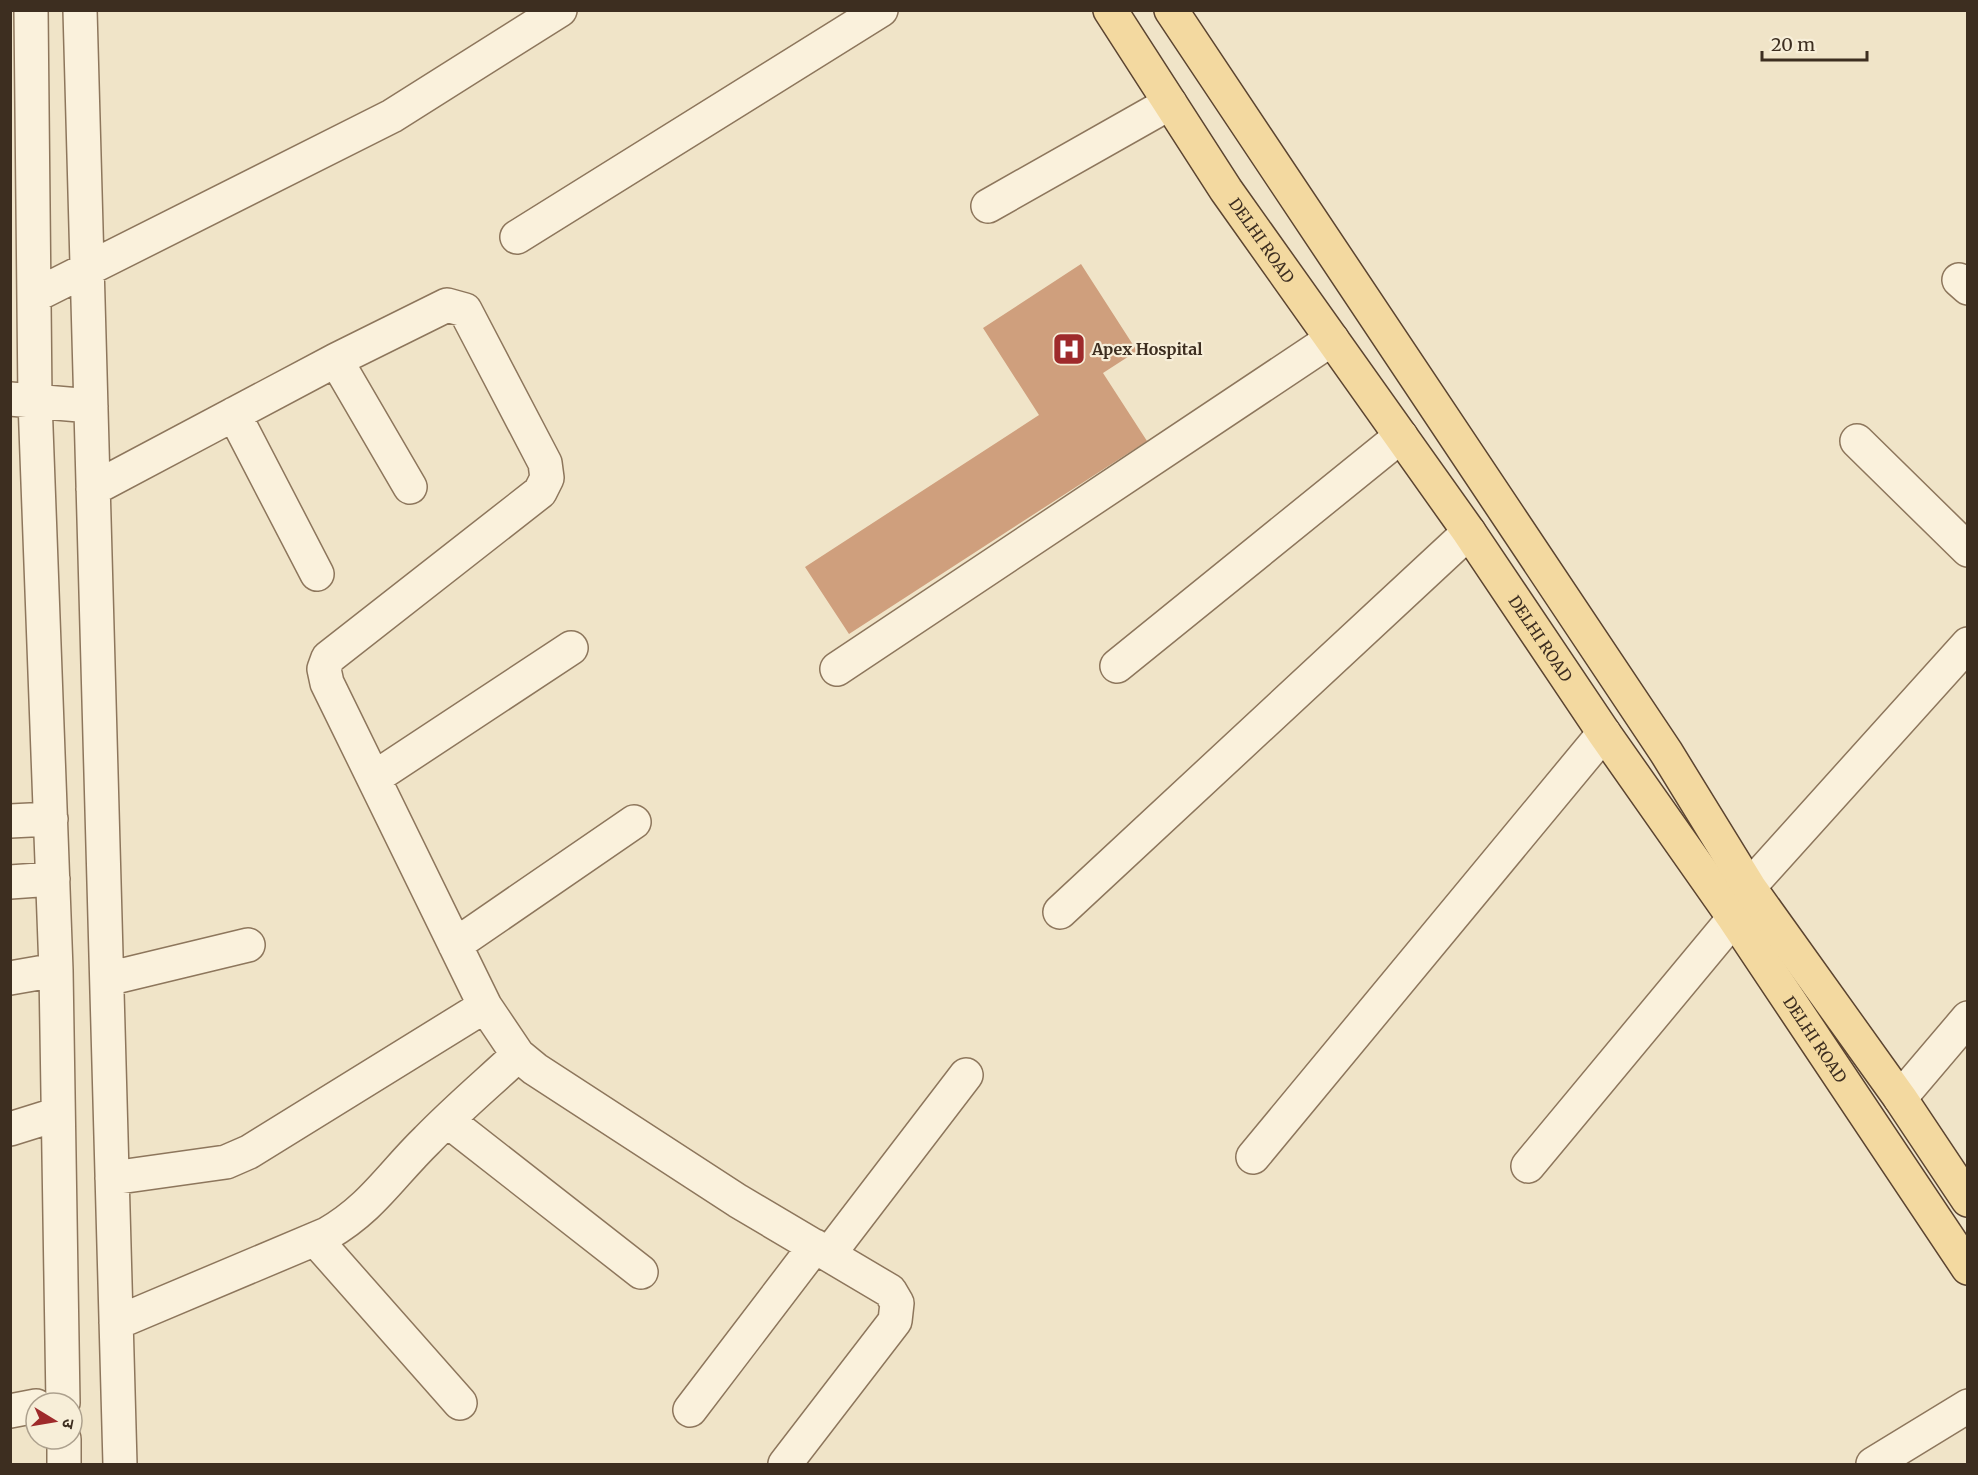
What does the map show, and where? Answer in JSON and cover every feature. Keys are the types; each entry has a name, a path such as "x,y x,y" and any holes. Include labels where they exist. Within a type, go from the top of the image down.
{"main road":[{"name":"DELHI ROAD","path":"1110,10 1226,190 1469,532 1604,733 1734,918 1968,1268"},
{"path":"1171,10 1666,752 1749,887 1900,1098 1968,1200"}],"street":[{"path":"30,10 34,296 23,400 51,819 56,970 58,1114 54,1391"},
{"path":"80,10 120,1464"},
{"path":"517,237 881,10"},
{"path":"34,296 392,116 553,13"},
{"path":"988,206 1170,103"},
{"path":"93,489 336,360 447,305 465,310 546,463 547,478 540,492 328,658 324,669 327,683 485,1006 518,1055 738,1201 890,1291 897,1303 895,1321 785,1464"},
{"path":"837,669 1332,339"},
{"path":"336,360 410,486"},
{"path":"23,400 91,406"},
{"path":"234,414 317,574"},
{"path":"1117,666 1401,436"},
{"path":"1857,441 1968,550"},
{"path":"1060,912 1469,532"},
{"path":"1749,887 1968,644"},
{"path":"374,778 571,648"},
{"path":"1253,1157 1604,733"},
{"path":"10,821 51,819"},
{"path":"455,945 634,822"},
{"path":"10,882 52,879"},
{"path":"1528,1166 1734,918"},
{"path":"107,979 248,945"},
{"path":"10,978 56,970"},
{"path":"112,1178 226,1162 249,1152 485,1006"},
{"path":"1900,1098 1968,1018"},
{"path":"116,1323 315,1239 351,1220 372,1202 428,1138 518,1055"},
{"path":"690,1410 966,1075"},
{"path":"10,1129 58,1114"},
{"path":"448,1121 642,1272"},
{"path":"315,1239 460,1403"},
{"path":"1874,1464 1968,1406"}],"building":[{"path":"1081,264 1137,351 1103,373 1147,441 849,634 805,567 1039,415 983,328"}],"place":[{"name":"Apex Hospital","path":"1069,349"}]}
